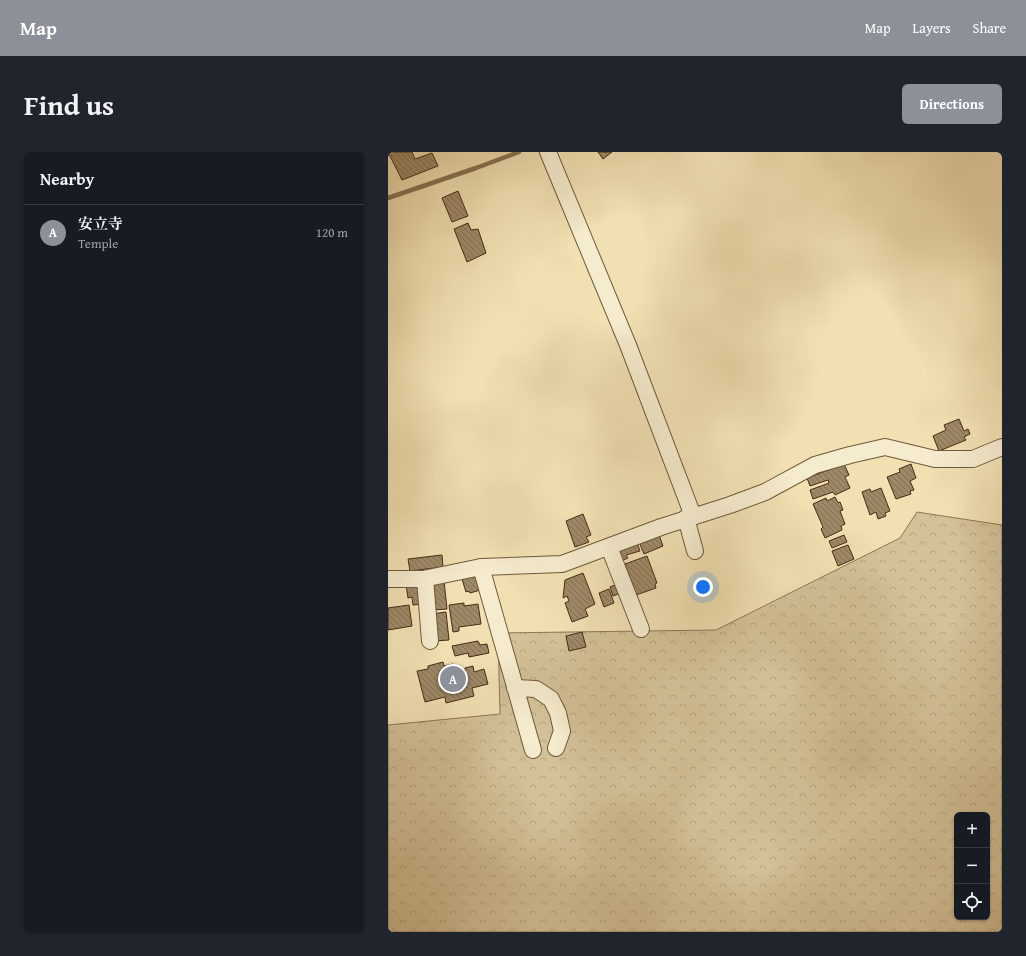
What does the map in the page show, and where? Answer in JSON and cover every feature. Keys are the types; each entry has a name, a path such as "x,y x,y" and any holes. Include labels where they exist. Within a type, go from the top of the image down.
{"street":[{"path":"548,152 628,345 690,517 695,551"},
{"path":"388,579 425,579 481,567 562,564 690,517 730,505 765,492 815,465 857,453 885,447 935,459 973,459 1002,447"},
{"path":"609,547 641,629"},
{"path":"481,567 533,750"},
{"path":"425,579 430,641"},
{"path":"515,688 536,689 551,699 558,714 562,731 556,748"}],"green space":[{"path":"917,512 1002,525 1002,932 388,932 388,725 500,714 498,633 716,630 900,538"}],"building":[{"path":"388,152 412,152 415,159 432,153 438,166 402,180"},
{"path":"598,152 612,152 603,159"},
{"path":"458,191 468,216 452,222 442,198"},
{"path":"468,223 471,230 478,229 486,253 467,262 454,229"},
{"path":"959,419 964,431 968,429 970,434 964,437 966,440 939,451 933,436 946,430 944,425"},
{"path":"844,464 849,475 845,477 850,488 835,495 833,492 813,499 810,490 829,483 828,480 810,486 807,478"},
{"path":"911,464 916,478 910,481 914,490 910,491 911,494 896,499 887,477 900,472 899,469"},
{"path":"881,488 890,511 885,513 886,516 878,519 876,512 870,515 862,492 870,489 871,492"},
{"path":"835,497 838,503 840,502 843,510 840,511 845,524 841,526 842,530 825,538 821,529 823,527 813,504 826,498 827,501"},
{"path":"583,514 591,535 586,537 589,542 575,547 566,521"},
{"path":"659,535 663,546 644,554 639,542"},
{"path":"844,535 847,542 832,548 829,541"},
{"path":"637,543 640,551 626,555 628,558 619,562 615,551"},
{"path":"848,545 854,559 838,566 832,551"},
{"path":"442,555 443,567 410,571 408,559"},
{"path":"647,556 657,583 655,584 656,588 636,595 625,564"},
{"path":"479,573 484,589 470,593 469,591 466,592 462,579"},
{"path":"583,573 595,604 585,609 588,616 572,622 565,603 569,601 567,596 563,598 565,580"},
{"path":"444,581 447,609 433,610 430,583"},
{"path":"419,583 422,604 413,605 412,597 408,598 406,585"},
{"path":"617,584 621,593 613,596 610,587"},
{"path":"609,589 614,603 604,607 599,593"},
{"path":"464,603 464,606 478,604 481,624 459,627 459,631 453,632 449,605"},
{"path":"409,605 412,626 388,630 388,608"},
{"path":"446,612 449,640 435,641 432,614"},
{"path":"582,632 586,647 569,651 566,636"},
{"path":"478,641 480,645 487,644 489,653 469,657 468,653 455,656 452,646"},
{"path":"443,662 444,666 453,664 455,673 465,671 465,668 473,666 474,672 484,669 488,684 472,688 474,696 446,703 445,697 425,702 417,671 428,669 428,666"}],"waterway":[{"path":"388,198 519,152"}],"place":[{"name":"安立寺","path":"453,679"}]}
